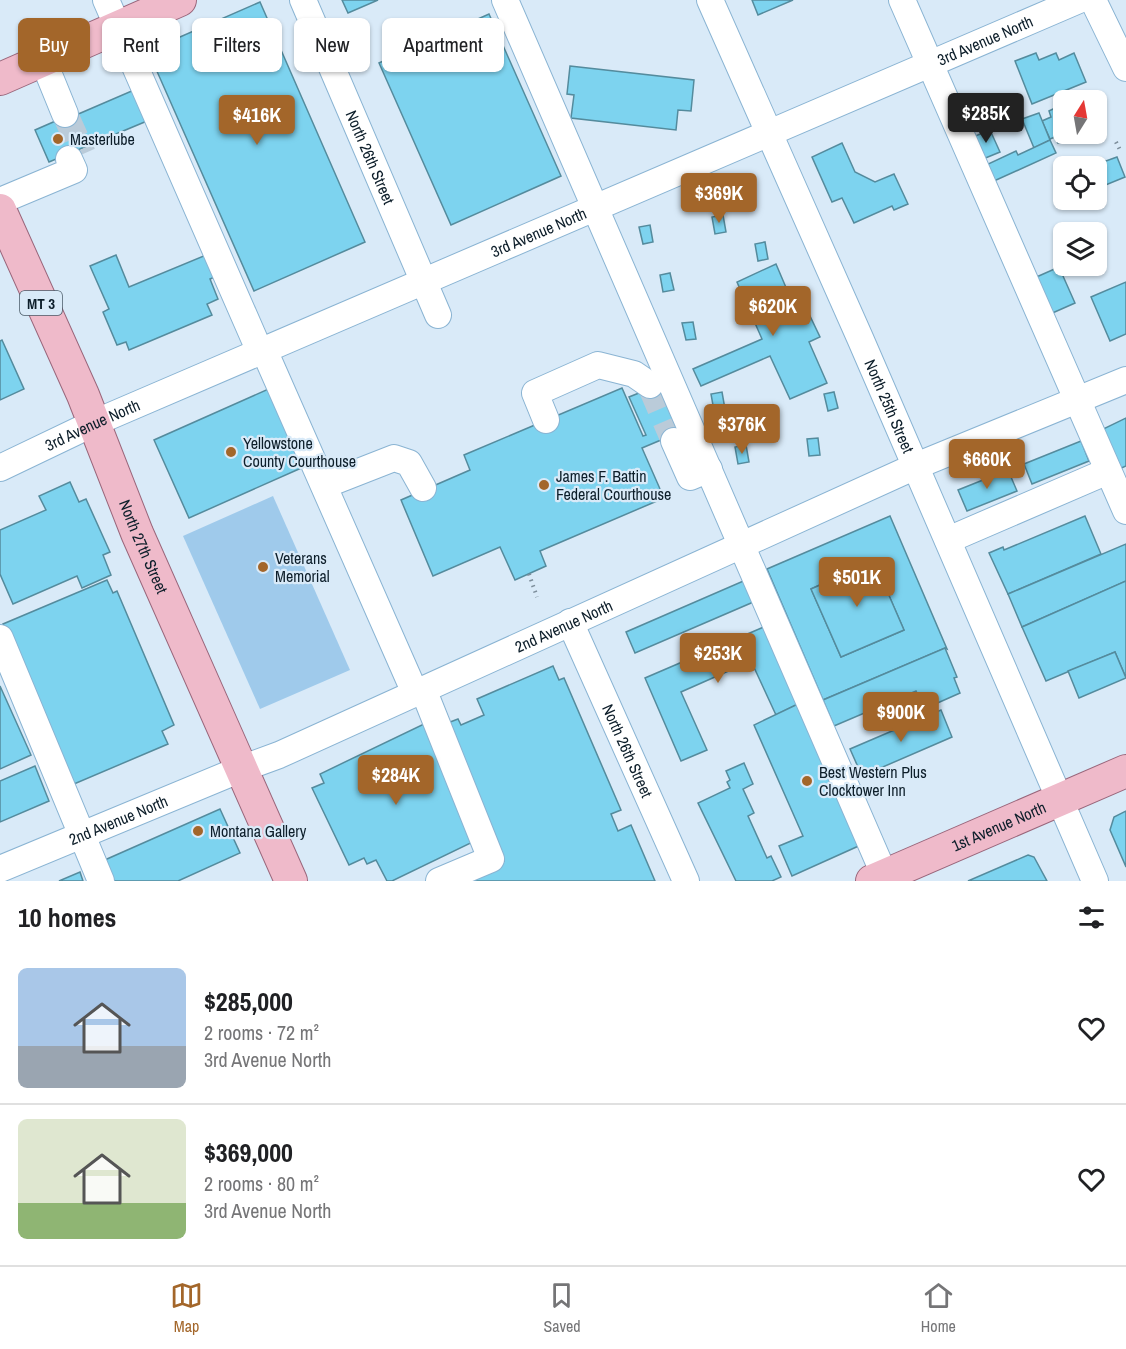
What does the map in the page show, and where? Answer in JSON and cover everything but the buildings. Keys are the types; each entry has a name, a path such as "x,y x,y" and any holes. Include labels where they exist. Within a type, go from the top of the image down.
{"main road":[{"path":"90,28 112,14 180,0"},
{"name":"North 27th Street","path":"0,210 94,423 138,533 291,881"},
{"name":"1st Avenue North","path":"881,879 1126,771"}],"street":[{"name":"North 26th Street","path":"303,0 438,315"},
{"path":"505,0 742,544 881,879"},
{"name":"North 25th Street","path":"710,0 916,466 1095,881"},
{"path":"902,0 1126,511"},
{"name":"3rd Avenue North","path":"0,468 94,423 1079,0"},
{"path":"1093,0 1126,68"},
{"path":"112,14 262,351 419,691 491,859 439,881"},
{"path":"25,72 58,117"},
{"path":"0,201 76,161"},
{"path":"546,420 536,393 598,365 642,380 648,331"},
{"name":"2nd Avenue North","path":"0,869 279,755 916,466 1126,380"},
{"path":"674,441 690,477 709,469"},
{"path":"325,485 394,458 409,464 423,488"},
{"path":"948,540 1108,471"},
{"name":"North 26th Street","path":"570,622 686,881"},
{"path":"0,638 101,881"}],"path":[{"path":"1116,141 1120,152"},
{"path":"529,574 537,597"}],"shaded area":[{"path":"273,496 350,670 260,709 183,536"}],"tunnel":[{"path":"65,114 83,154"},
{"path":"650,385 674,441"}],"place":[{"name":"Masterlube","path":"58,139"},
{"name":"Yellowstone County Courthouse","path":"231,452"},
{"name":"James F. Battin Federal Courthouse","path":"544,485"},
{"name":"Veterans Memorial","path":"263,567"},
{"name":"Best Western Plus Clocktower Inn","path":"807,781"},
{"name":"Montana Gallery","path":"198,831"}]}
